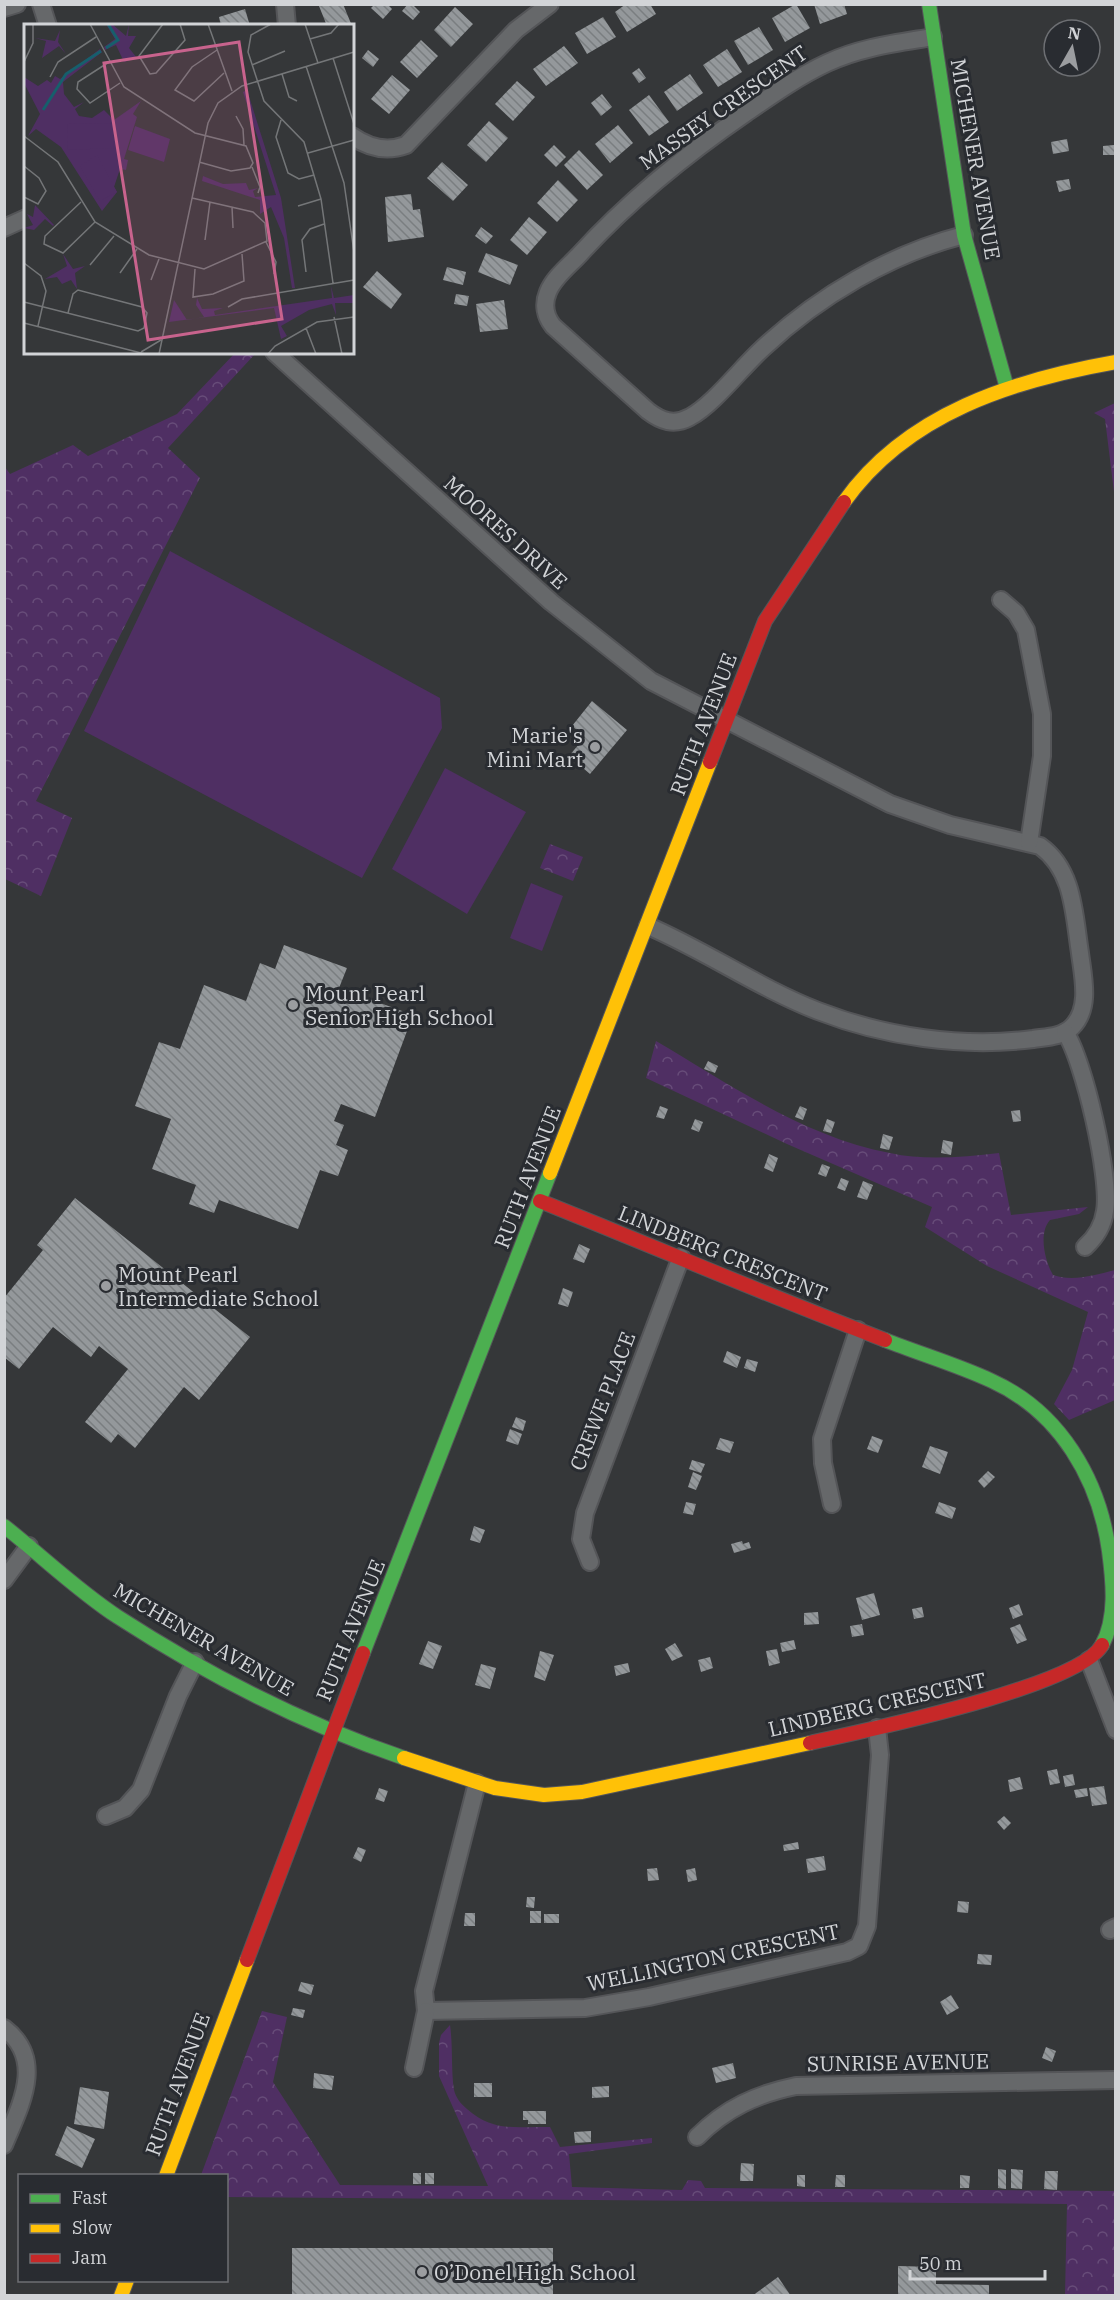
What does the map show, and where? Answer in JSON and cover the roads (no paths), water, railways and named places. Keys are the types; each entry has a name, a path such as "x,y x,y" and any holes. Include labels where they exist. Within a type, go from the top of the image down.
{"street":[{"path":"4,8 17,4"},
{"path":"41,4 47,24"},
{"path":"285,4 287,24"},
{"path":"354,137 374,147 397,148 406,145 516,30 550,4"},
{"name":"MICHENER AVENUE","path":"928,4 964,236 1007,388"},
{"name":"MASSEY CRESCENT","path":"933,37 878,46 829,62 801,77 701,144 646,188 600,232 551,286 546,298 546,311 553,326 648,411 664,421 681,421 699,411 782,331 825,300 902,256 932,244 964,236"},
{"path":"4,228 24,219"},
{"name":"MOORES DRIVE","path":"276,354 598,642 657,685 899,808 950,825 1040,846 1056,860 1066,878 1072,904 1084,993 1081,1012 1065,1032"},
{"name":"RUTH AVENUE","path":"166,2174 332,1732 765,621 842,505 874,465 934,422 1007,388 1062,372 1116,362"},
{"path":"1000,600 1016,613 1026,630 1042,714 1042,756 1029,843"},
{"path":"648,926 676,938 791,1000 866,1027 923,1037 977,1042 1017,1041 1065,1032 1076,1049 1089,1096 1106,1200 1098,1232 1085,1247"},
{"name":"LINDBERG CRESCENT","path":"332,1732 477,1783 527,1794 573,1793 877,1728 985,1701 1089,1660 1104,1642 1108,1628 1112,1578 1102,1514 1093,1488 1076,1456 1050,1425 1004,1387 751,1289 681,1257 540,1201"},
{"name":"CREWE PLACE","path":"590,1562 581,1539 585,1513 681,1257"},
{"path":"832,1504 823,1463 822,1438 858,1330"},
{"name":"MICHENER AVENUE","path":"4,1527 101,1605 195,1662 296,1716 332,1732"},
{"path":"4,1580 29,1546"},
{"path":"1089,1660 1116,1730"},
{"path":"106,1816 125,1808 141,1790 178,1696 195,1662"},
{"name":"WELLINGTON CRESCENT","path":"426,2011 585,2008 649,1997 853,1950 864,1940 867,1926 880,1755 877,1728"},
{"path":"414,2068 426,2011 424,1991 477,1783"},
{"path":"4,2028 20,2042 28,2065 28,2077 4,2145"},
{"name":"SUNRISE AVENUE","path":"697,2137 723,2113 740,2104 757,2096 796,2086 1116,2080"}],"place":[{"name":"Marie's Mini Mart","path":"595,747"},
{"name":"Mount Pearl Senior High School","path":"293,1005"},
{"name":"Mount Pearl Intermediate School","path":"106,1286"},
{"name":"O’Donel High School","path":"422,2272"}]}
